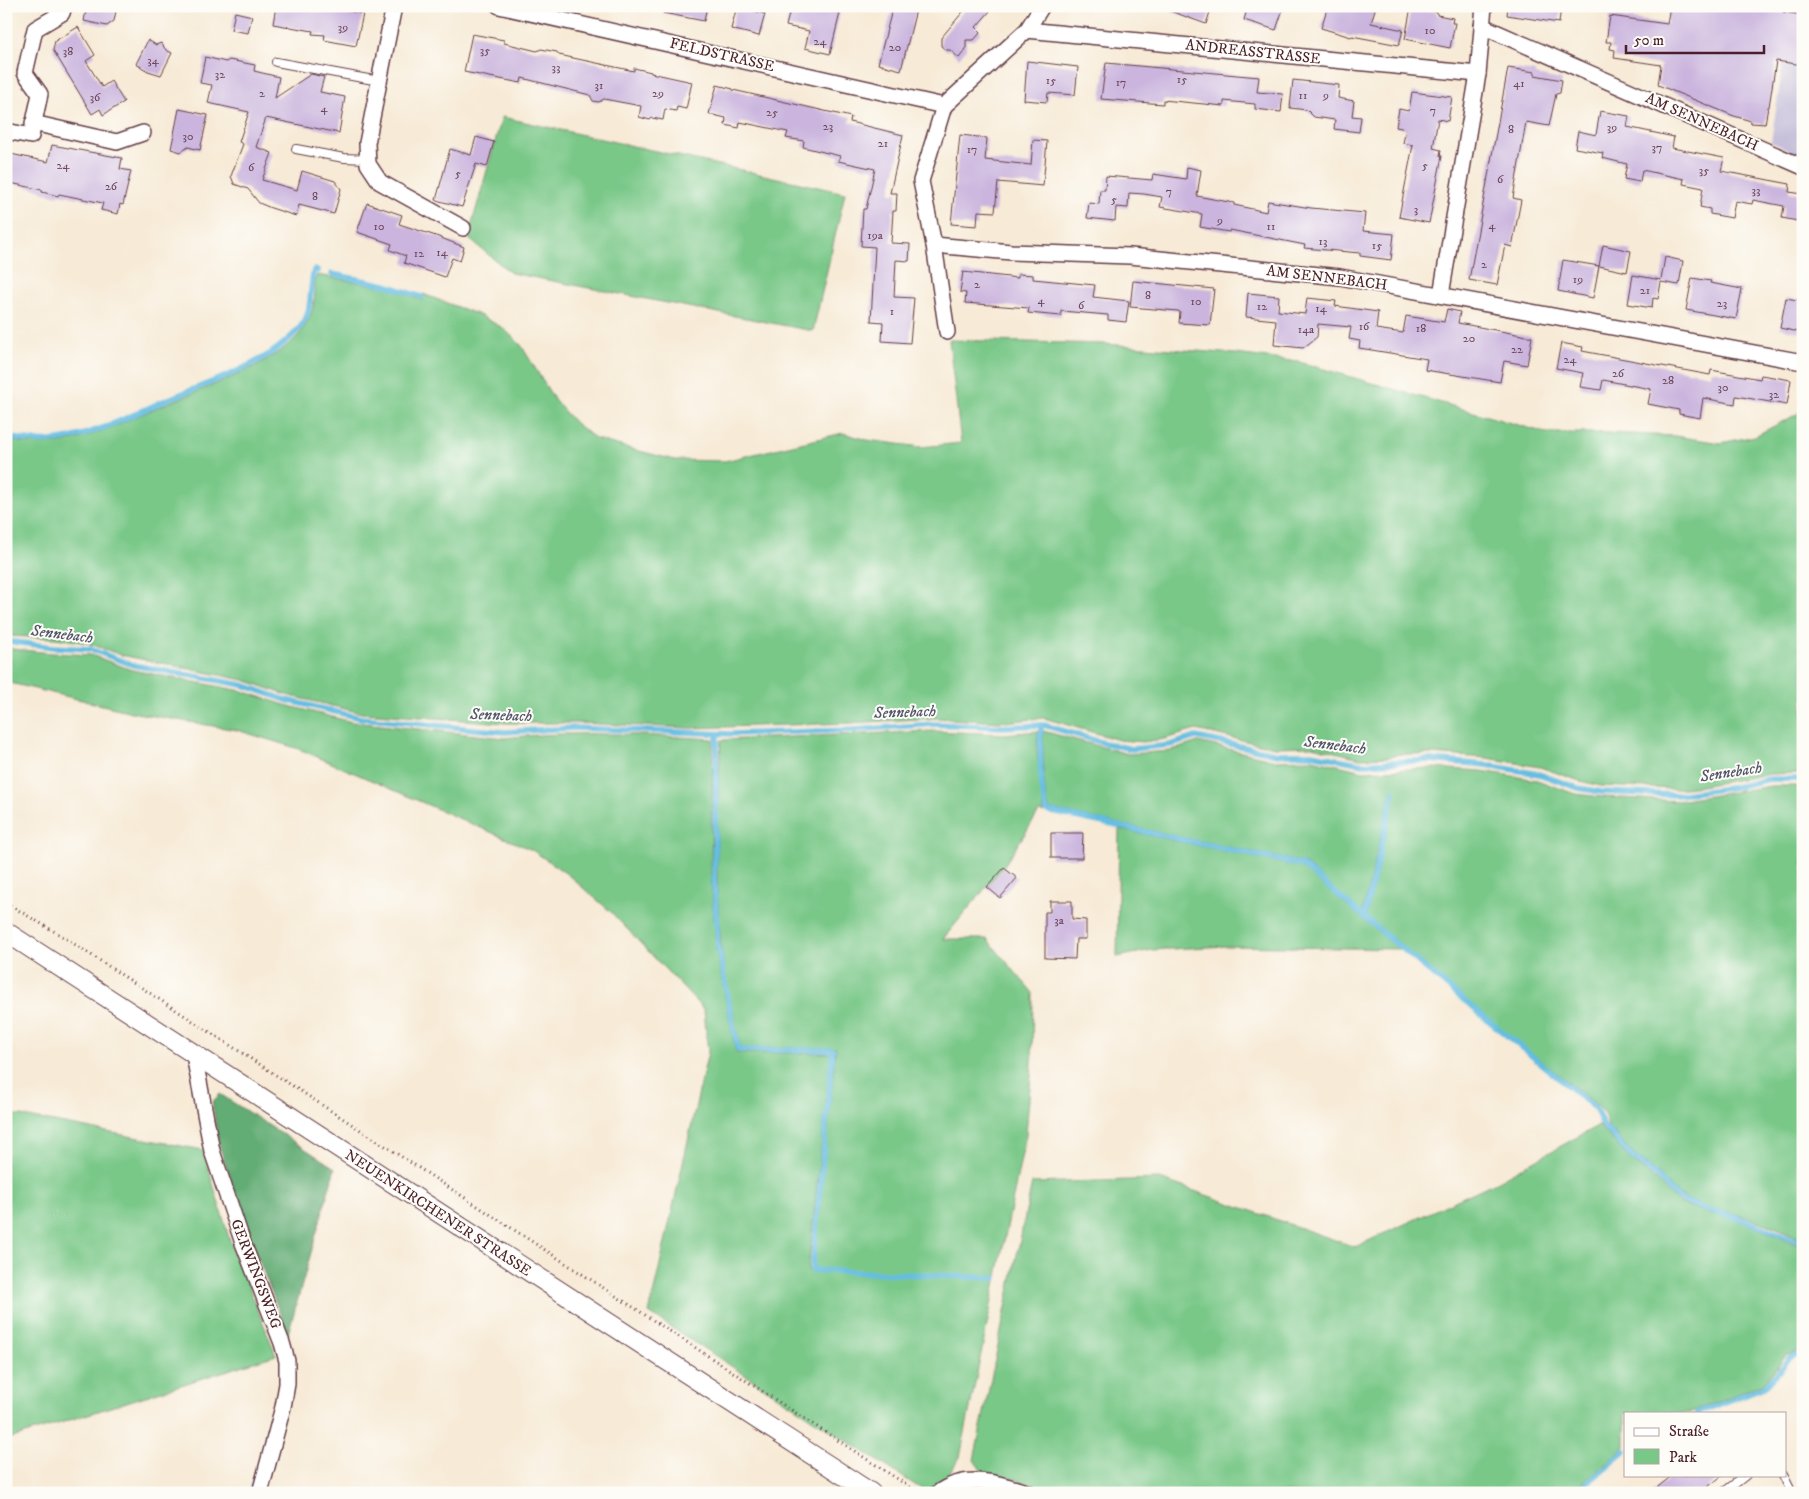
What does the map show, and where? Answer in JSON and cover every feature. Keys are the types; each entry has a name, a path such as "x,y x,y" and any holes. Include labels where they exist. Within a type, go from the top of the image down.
{"street":[{"path":"6,130 31,136 40,94 25,73 35,29 62,13 64,6"},
{"path":"394,6 367,143 368,164 380,182 463,228"},
{"name":"FELDSTRASSE","path":"500,6 944,106"},
{"path":"947,332 934,245 921,181 944,106 1027,30 1042,6"},
{"path":"1441,295 1478,74 1484,6"},
{"name":"AM SENNEBACH","path":"1482,26 1803,167"},
{"name":"ANDREASSTRASSE","path":"1027,30 1478,74"},
{"path":"34,123 117,142 143,133"},
{"name":"AM SENNEBACH","path":"934,245 1011,252 1130,256 1340,277 1803,362"},
{"name":"NEUENKIRCHENER STRASSE","path":"6,932 871,1493"},
{"name":"GERWINGSWEG","path":"194,1055 212,1151 243,1244 282,1343 287,1361 287,1384 283,1407 260,1493"},
{"path":"938,1493 944,1488 961,1483 983,1480 1029,1493"}],"lane":[{"path":"276,62 379,81"},
{"path":"296,149 344,158 368,159"},
{"path":"1723,1493 1745,1476"},
{"path":"1784,1476 1792,1493"}],"path":[{"path":"6,903 127,978 919,1493"}],"shaded area":[{"path":"1792,6 1803,6 1803,156 1771,142"}],"green space":[{"path":"502,117 845,193 813,331 511,273 468,238"},
{"path":"317,275 386,287 423,300 423,294 479,315 503,328 521,345 555,401 575,423 596,439 675,460 725,461 843,433 867,440 921,447 961,443 949,340 1105,344 1236,354 1299,362 1546,433 1674,436 1721,443 1755,436 1803,411 1803,773 1769,774 1675,789 1601,786 1540,767 1487,758 1400,754 1389,757 1360,758 1312,746 1276,747 1196,730 1164,739 1143,742 1119,740 1044,718 1005,722 1004,720 999,722 935,718 850,723 691,728 578,723 507,723 362,713 287,695 244,680 121,655 88,643 56,638 6,636 6,440 48,444 85,437 258,365 292,342 306,325 313,307"},
{"path":"6,646 13,649 91,655 132,670 242,691 285,705 352,722 505,738 583,734 713,739 711,877 716,949 736,1053 831,1053 808,1271 813,1272 836,1048 740,1048 721,946 717,895 718,791 721,740 933,731 1004,734 1038,731 1037,751 1044,813 1039,812 1003,867 943,939 987,939 1033,993 1032,1063 1026,1134 960,1457 948,1476 926,1492 649,1313 708,1052 704,1010 610,911 567,874 532,850 299,749 237,730 136,713 6,682"},
{"path":"1043,731 1128,754 1170,751 1198,742 1276,760 1312,759 1363,771 1434,768 1482,771 1537,780 1575,794 1602,797 1678,801 1771,786 1803,786 1803,1240 1775,1227 1739,1215 1705,1208 1679,1195 1655,1171 1633,1154 1608,1126 1605,1116 1598,1106 1461,997 1366,917 1396,790 1392,789 1362,914 1304,863 1049,809 1044,781"},
{"path":"1119,829 1301,867 1399,949 1227,946 1152,950 1117,957"},
{"path":"220,1094 335,1168 288,1334 251,1240 219,1145 212,1102"},
{"path":"6,1113 203,1150 229,1238 276,1355 6,1440"},
{"path":"1599,1125 1629,1158 1678,1202 1707,1213 1739,1220 1803,1247 1803,1349 1786,1356 1763,1384 1692,1412 1624,1412 1624,1448 1571,1493 1055,1493 1008,1477 983,1473 974,1460 1032,1183 1160,1179 1355,1247 1496,1182"}],"building":[{"path":"87,6 117,6 114,21 107,26 84,21"},
{"path":"276,6 323,6 363,14 356,46 324,40 325,35 312,34 313,31 273,24"},
{"path":"664,6 707,6 704,21 663,13"},
{"path":"737,6 765,14 759,36 731,29"},
{"path":"791,6 813,6 840,13 830,54 805,48 809,31 786,26"},
{"path":"893,6 917,6 901,70 878,64"},
{"path":"1163,6 1212,6 1206,24 1162,8"},
{"path":"1248,6 1284,6 1276,30 1244,20"},
{"path":"1328,6 1339,6 1352,10 1353,6 1376,6 1371,23 1403,30 1399,45 1351,37 1321,28"},
{"path":"1508,6 1561,6 1559,23 1507,15"},
{"path":"1670,6 1784,6 1783,12 1803,15 1803,65 1776,61 1765,124 1751,123 1751,121 1658,85 1661,65 1614,58 1615,50 1610,49 1611,42 1606,42 1610,16 1667,24"},
{"path":"967,7 991,10 976,27 981,32 974,40 966,40 966,49 959,58 950,50 946,50 941,46 941,38"},
{"path":"1411,7 1437,12 1437,15 1453,18 1452,23 1455,23 1450,48 1405,39"},
{"path":"235,12 252,16 248,33 231,30"},
{"path":"78,27 95,55 86,61 102,87 111,81 124,102 103,115 100,109 92,114 53,50 55,41"},
{"path":"472,34 504,40 504,43 537,51 541,49 557,52 559,55 634,71 634,68 692,82 686,109 677,107 676,111 665,109 663,120 652,118 650,120 639,117 641,106 604,99 599,102 593,101 590,95 522,78 521,83 464,72"},
{"path":"148,40 156,45 161,43 166,50 172,53 161,75 148,71 136,64"},
{"path":"205,57 226,62 229,60 255,65 254,71 279,77 275,98 311,74 324,77 320,92 345,97 339,133 266,118 256,147 272,153 262,180 297,190 302,171 335,181 341,189 334,214 299,205 296,216 259,203 248,189 234,184 231,176 243,144 239,142 249,112 208,103 212,85 200,83"},
{"path":"1027,61 1078,67 1075,95 1048,93 1047,102 1024,100"},
{"path":"1106,63 1259,77 1257,92 1283,94 1281,112 1255,109 1255,104 1224,101 1224,106 1163,100 1163,104 1101,99"},
{"path":"1508,68 1535,72 1535,75 1562,80 1560,93 1556,94 1549,126 1526,122 1513,198 1521,200 1512,247 1505,245 1497,285 1469,280"},
{"path":"1293,80 1339,85 1338,98 1354,101 1352,116 1361,117 1359,132 1334,129 1335,120 1314,117 1307,110 1290,108"},
{"path":"717,85 851,117 850,122 903,135 890,193 897,193 896,211 893,211 891,243 910,244 909,261 896,260 894,297 914,298 910,343 882,341 883,322 871,321 875,247 861,246 863,209 866,209 875,169 838,161 840,156 803,147 804,141 786,138 788,132 740,122 739,128 725,125 726,118 709,114"},
{"path":"1412,92 1452,97 1448,121 1438,119 1433,148 1441,150 1440,156 1442,156 1429,223 1399,217 1413,145 1403,143 1406,129 1396,127 1399,109 1409,111"},
{"path":"179,109 208,115 200,150 188,147 181,152 171,149"},
{"path":"1600,111 1629,116 1627,127 1674,137 1672,148 1724,158 1721,171 1790,184 1789,192 1803,194 1803,222 1782,218 1784,206 1753,200 1752,204 1735,201 1732,218 1710,214 1710,209 1700,207 1703,188 1683,184 1684,179 1642,170 1640,182 1624,179 1627,164 1602,158 1603,153 1575,148 1578,131 1596,135"},
{"path":"960,135 987,138 985,160 1031,165 1033,140 1047,141 1043,186 998,182 995,212 978,211 977,226 951,224"},
{"path":"476,137 494,142 487,167 476,164 462,207 436,200 450,149 471,155"},
{"path":"52,145 122,158 120,169 131,171 123,205 120,204 118,214 101,210 103,203 59,194 58,196 42,192 42,190 6,182 6,153 48,162"},
{"path":"1187,167 1201,170 1197,196 1234,203 1234,205 1266,212 1268,201 1311,208 1365,213 1363,231 1394,234 1391,260 1360,256 1360,253 1304,248 1305,245 1230,230 1229,232 1200,227 1202,214 1160,207 1162,197 1144,194 1129,193 1128,208 1116,207 1115,221 1087,218 1089,203 1099,204 1100,190 1105,190 1106,176 1152,180 1153,174 1186,179"},
{"path":"367,203 402,215 399,224 464,247 460,261 452,258 445,277 404,263 406,256 390,250 392,244 357,232"},
{"path":"1603,245 1631,251 1627,272 1599,266"},
{"path":"1665,257 1683,261 1679,285 1661,282 1658,299 1653,298 1652,308 1628,304 1633,275 1661,280"},
{"path":"1563,260 1599,266 1593,298 1558,291"},
{"path":"963,272 1018,278 1018,274 1033,275 1033,279 1095,285 1093,297 1129,301 1126,322 1108,320 1108,315 1061,311 1061,316 1028,313 1029,308 965,303 966,293 960,292"},
{"path":"1692,278 1742,289 1736,319 1686,310"},
{"path":"1133,281 1214,289 1210,325 1179,323 1180,312 1178,311 1130,307"},
{"path":"1248,293 1279,296 1278,311 1305,314 1307,298 1336,301 1335,306 1378,312 1376,329 1403,333 1406,316 1444,322 1447,309 1460,312 1458,323 1532,337 1527,365 1504,361 1500,382 1425,370 1427,359 1359,348 1360,341 1349,339 1351,327 1318,324 1317,337 1303,348 1274,345 1276,320 1246,317"},
{"path":"1786,298 1803,301 1803,333 1780,328"},
{"path":"1561,343 1583,347 1582,351 1710,375 1711,370 1760,379 1761,375 1791,380 1787,405 1736,396 1735,404 1703,398 1700,418 1679,414 1679,410 1648,404 1651,389 1603,380 1601,390 1580,387 1583,373 1556,368"},
{"path":"1051,833 1083,833 1082,858 1051,858"},
{"path":"1004,868 1017,878 1000,898 987,887"},
{"path":"1050,901 1072,901 1072,919 1086,920 1086,939 1076,939 1075,959 1045,958 1045,912 1050,912"},
{"path":"1672,1476 1722,1476 1700,1493 1650,1493"}],"waterway":[{"path":"6,437 46,441 67,439 81,435 110,425 233,373 259,360 283,344 302,325 308,312 314,270 318,271"},
{"path":"332,274 386,285 422,297"},
{"name":"Sennebach","path":"6,641 53,647 90,649 133,665 243,685 286,700 361,718 505,732 573,728 730,734 853,730 934,724 1003,727 1044,725 1104,743 1132,749 1170,745 1196,737 1278,754 1311,754 1363,764 1430,760 1486,765 1539,774 1578,788 1601,792 1676,795 1736,787 1769,779 1803,779"},
{"path":"1041,725 1041,779 1047,811 1302,865 1595,1108 1603,1125 1631,1156 1653,1173 1678,1198 1706,1210 1739,1218 1803,1243"},
{"path":"717,734 714,878 718,947 738,1050 833,1050 812,1270 995,1278"},
{"path":"1364,917 1394,791"},
{"path":"1700,1412 1764,1387 1791,1358 1803,1352"},
{"path":"251,1493 267,1439"},
{"path":"1576,1493 1624,1452"}]}
